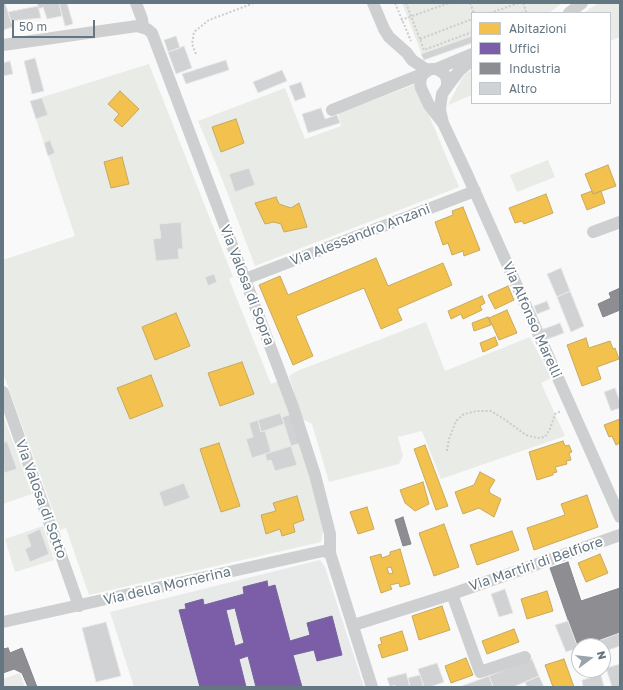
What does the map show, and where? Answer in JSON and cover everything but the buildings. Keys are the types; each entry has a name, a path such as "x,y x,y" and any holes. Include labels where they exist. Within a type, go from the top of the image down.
{"street":[{"path":"3,45 130,27 143,27 142,19 136,3"},
{"name":"Via Alfonso Marelli","path":"373,3 385,32 411,53 424,68 442,72 446,76 448,82 444,90 440,110 443,123 475,191 620,517"},
{"path":"570,12 582,3"},
{"name":"Via Valosa di Sopra","path":"143,27 152,33 154,38 293,407 315,475 330,534 330,553 354,625 372,687"},
{"name":"Via Alfonso Marelli","path":"411,53 420,83 429,105 443,123"},
{"path":"471,54 432,69 422,75 420,83 424,92 431,96 437,96 444,90 459,71 471,61"},
{"path":"332,110 420,83"},
{"name":"Via Alessandro Anzani","path":"245,279 475,191"},
{"path":"593,232 620,222"},
{"name":"Via Valosa di Sotto","path":"3,392 80,606"},
{"name":"Via Martiri di Belfiore","path":"354,625 452,594 620,535"},
{"name":"Via della Mornerina","path":"3,622 323,551 330,553"},
{"name":"Via Martiri di Belfiore","path":"452,594 480,672 525,657"}],"path":[{"path":"196,54 192,44 194,32 209,20 254,3"},
{"path":"395,3 411,53"},
{"path":"406,3 424,50 471,32"},
{"path":"401,20 449,3"},
{"path":"493,12 519,3"},
{"path":"523,3 526,11 524,12"},
{"path":"420,39 471,19"},
{"path":"447,451 456,421 464,414 477,410 491,412 504,419 526,435 536,438 544,437 550,429 555,414 570,406"}],"shaded area":[{"path":"402,3 562,3 550,12 471,12 471,43 424,60"},
{"path":"599,3 620,3 620,37 611,41 611,12 585,12"},
{"path":"149,64 233,277 229,279 271,384 278,381 301,443 323,531 321,542 89,595 66,528 60,530 3,373 3,260 75,236 30,101"},
{"path":"471,70 471,95 448,105 461,80 466,73"},
{"path":"416,84 459,187 255,266 219,171 198,121 285,88 305,139 341,126 338,113"},
{"path":"548,160 555,177 517,192 510,175"},
{"path":"426,322 445,371 530,337 551,378 541,383 565,436 441,479 422,431 398,437 403,456 399,464 329,482 312,424 302,419 289,376 297,371"},
{"path":"3,415 32,494 3,504"},
{"path":"43,526 54,560 15,572 5,539"},
{"path":"320,560 325,567 364,687 134,687 110,612"},
{"path":"20,673 25,687 3,687 3,679"}]}
